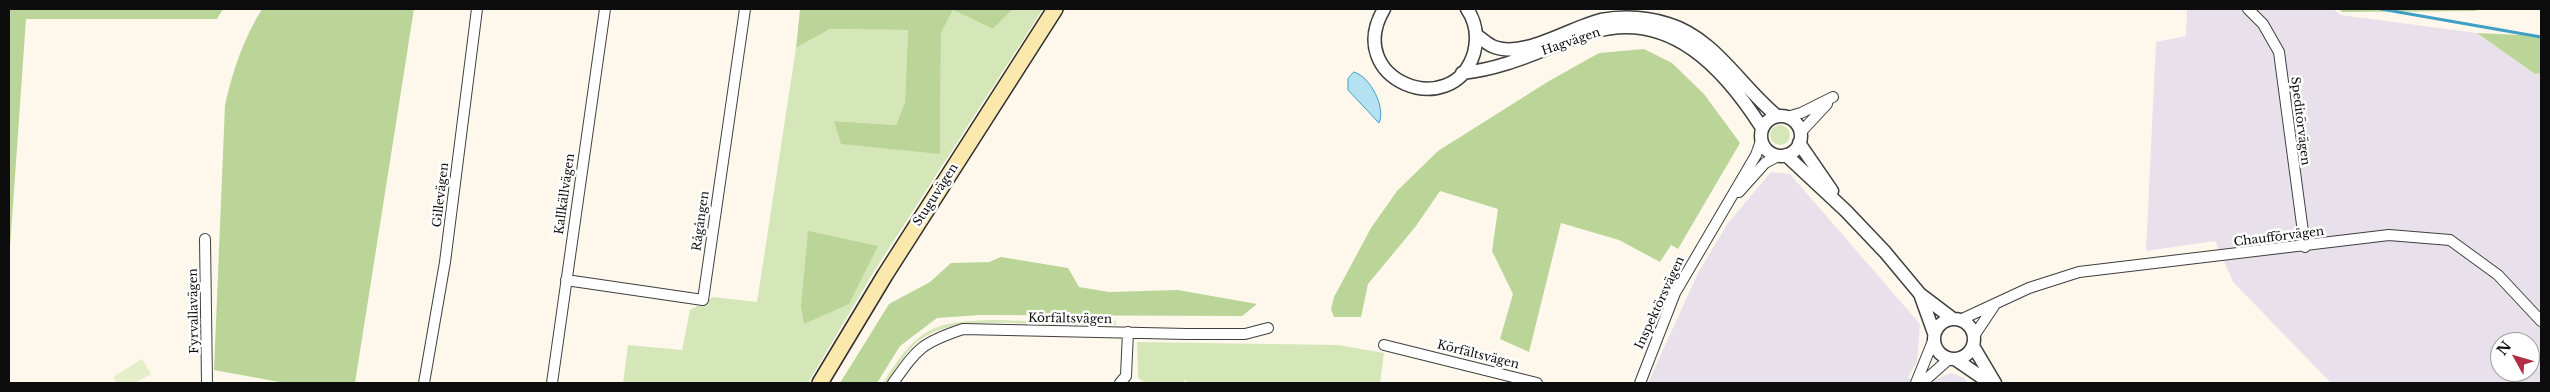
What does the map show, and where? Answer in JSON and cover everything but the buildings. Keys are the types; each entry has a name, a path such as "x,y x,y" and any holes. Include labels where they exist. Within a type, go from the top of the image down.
{"main road":[{"name":"Stuguvägen","path":"820,383 885,275 1055,9"}],"street":[{"name":"Gillevägen","path":"424,383 445,262 477,9"},
{"name":"Kallkällvägen","path":"552,383 604,9"},
{"name":"Rågången","path":"566,280 703,300 745,9"},
{"path":"1381,10 1374,36 1376,51 1383,66 1397,80 1409,86 1428,89 1450,82 1462,73 1472,57 1476,35 1474,24 1467,9"},
{"name":"Speditörvägen","path":"2248,9 2263,24 2279,52 2305,247"},
{"name":"Hagvägen","path":"1476,35 1492,46 1507,49 1528,47 1599,21 1626,16 1669,24 1706,45 1764,106 1782,116"},
{"name":"Hagvägen","path":"1462,73 1486,70 1594,32 1626,28 1660,32 1689,45 1714,65 1762,134"},
{"path":"1833,97 1800,138 1793,152 1782,155 1768,152 1762,134 1768,120 1782,116 1833,97"},
{"path":"1782,116 1797,124 1800,138 1846,211"},
{"name":"Inspektörsvägen","path":"1640,383 1676,293 1724,210 1762,134"},
{"path":"1782,155 1846,211 1885,252 1920,294 1970,326 1974,341 1995,383"},
{"name":"Inspektörsvägen","path":"1724,210 1765,163 1782,155"},
{"name":"Chaufförvägen","path":"1957,319 1995,305 2029,288 2079,272 2305,247 2389,235 2450,240 2498,275 2541,321"},
{"name":"Fyrvallavägen","path":"205,239 207,383"},
{"path":"1920,294 1939,354 1952,359 1990,383"},
{"name":"Chaufförvägen","path":"1974,341 1995,305"},
{"path":"1916,383 1942,322 1957,319"},
{"name":"Körfältsvägen","path":"893,383 915,353 933,339 963,329 1245,334 1268,328"},
{"path":"1120,383 1126,376 1128,332"},
{"path":"1922,383 1952,359 1967,355 1974,341"},
{"name":"Körfältsvägen","path":"1384,345 1537,383"}],"shaded area":[{"path":"2187,9 2333,9 2341,15 2477,33 2535,74 2541,73 2541,383 2331,383 2233,282 2215,241 2146,251 2156,42 2186,36"},
{"path":"1771,172 1790,174 1920,324 1917,362 1908,377 1917,383 1648,383 1698,273 1728,223"},
{"path":"1951,373 1964,378 1968,383 1927,383"}],"green space":[{"path":"9,9 223,9 217,19 26,19 9,262"},
{"path":"262,9 414,9 355,383 285,383 214,370 225,105 239,56 249,32"},
{"path":"800,9 1013,9 993,29 953,10 941,33 940,154 841,144 834,121 896,125 905,102 908,30 830,29 796,48"},
{"path":"1013,9 1043,9 873,273 808,383 623,383 628,345 682,350 690,310 713,297 757,302 796,48 830,29 908,30 905,102 896,125 835,121 940,153 941,33 953,10 993,29"},
{"path":"2339,9 2475,9 2476,11 2342,12"},
{"path":"2477,33 2541,36 2541,73 2535,74"},
{"path":"1644,49 1672,63 1704,94 1740,143 1678,249 1671,245 1660,262 1619,240 1561,223 1529,352 1500,339 1513,294 1492,251 1498,209 1440,191 1416,226 1368,284 1361,317 1334,317 1331,309 1334,297 1371,228 1397,191 1438,151 1549,81 1599,53"},
{"path":"1780,125 1787,128 1790,135 1787,142 1780,145 1773,142 1770,135 1773,128"},
{"path":"808,231 878,246 849,304 804,324 801,306"},
{"path":"1001,257 1068,268 1079,287 1109,292 1178,290 1257,304 1242,316 980,315 937,318 900,346 877,383 840,383 889,304 930,282 951,263 989,262"},
{"path":"997,320 1057,322 1057,325 982,323 944,329 928,335 914,345 903,358 888,383 883,383 906,350 928,331 956,323"},
{"path":"1063,321 1116,321 1116,325 1063,325"},
{"path":"1137,342 1338,345 1384,353 1380,383 1190,383 1185,380 1183,383 1146,383 1138,378"},
{"path":"142,359 151,374 135,383 117,383 113,377"}],"water":[{"path":"1354,72 1371,86 1379,102 1381,117 1379,123 1348,90 1348,79"}],"waterway":[{"path":"2381,9 2541,37"}]}
